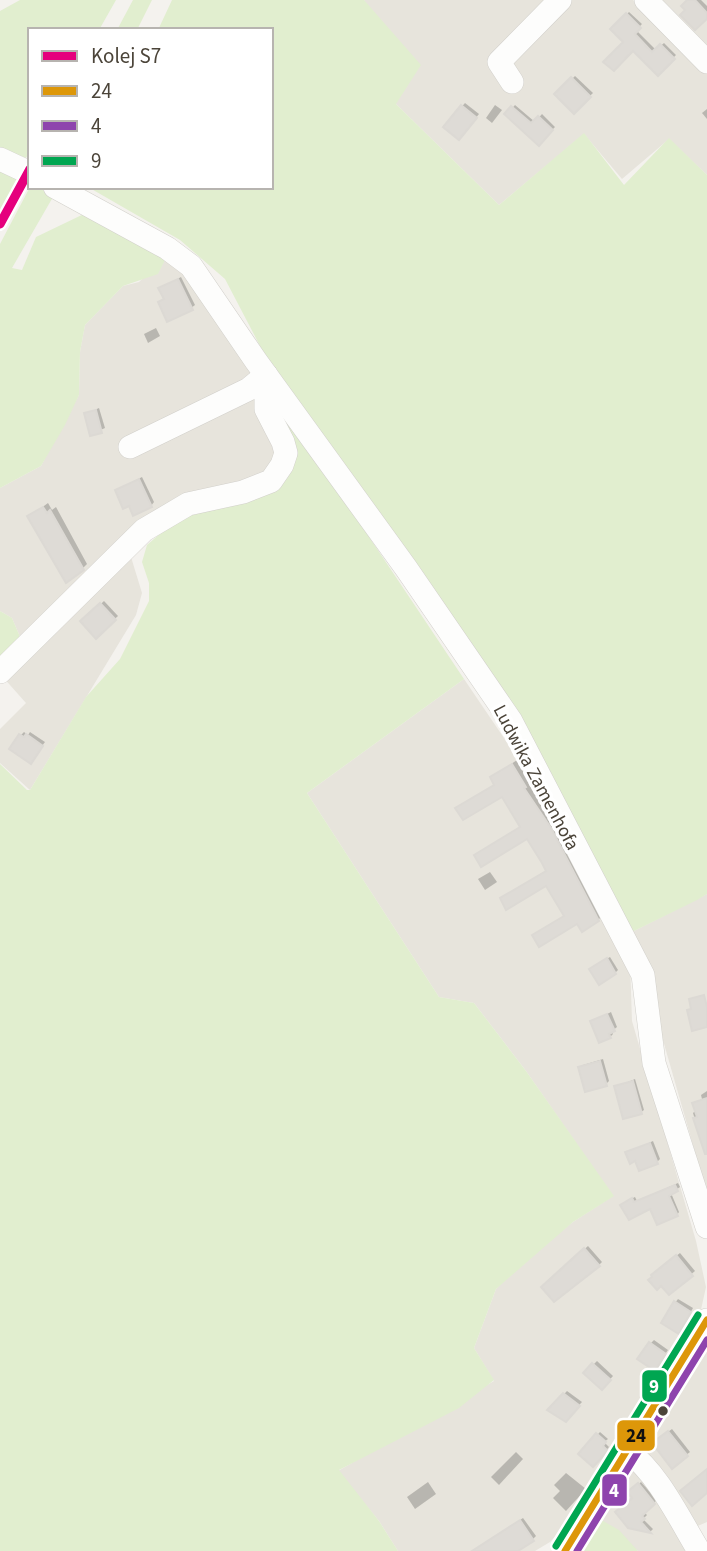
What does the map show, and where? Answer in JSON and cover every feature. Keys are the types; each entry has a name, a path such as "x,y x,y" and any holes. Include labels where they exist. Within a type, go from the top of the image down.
{"street":[{"path":"512,82 499,62 560,0"},
{"path":"646,0 707,62"},
{"path":"0,159 28,172"},
{"name":"Ludwika Zamenhofa","path":"59,189 167,248 191,266 266,375 406,568 511,721 643,975 654,1063 707,1227"},
{"path":"130,447 249,389 266,375"},
{"path":"0,671 144,530 188,504 243,492 271,481 282,465 286,453 266,409 266,375"},
{"path":"565,1551 707,1320"},
{"path":"627,1451 641,1461 699,1540"}],"shaded area":[{"path":"364,0 633,0 707,71 707,175 669,139 622,179 584,134 499,205 396,104"},
{"path":"652,0 707,0 707,53"},
{"path":"168,254 209,302 211,316 218,315 263,388 284,455 270,479 187,501 21,639 12,618 0,611 0,488 41,466 79,395 80,352 85,325 123,286 139,282"},
{"path":"131,557 142,593 136,615 30,790 0,763 0,729 26,703 2,676"},
{"path":"464,679 506,741 630,962 632,1021 696,1241 706,1287 700,1314 572,1519 550,1542 535,1551 398,1551 379,1521 338,1471 494,1381 474,1348 496,1289 517,1266 573,1222 613,1196 526,1071 474,1003 439,997 307,793"},
{"path":"707,894 707,1194 632,932"},
{"path":"707,1343 707,1522 693,1528 644,1451 644,1445"},
{"path":"631,1465 636,1467 690,1551 638,1551 598,1518"}],"green space":[{"path":"20,0 116,0 100,28 28,28 26,158 0,148 0,11"},
{"path":"133,0 152,0 138,28 118,28"},
{"path":"172,0 364,0 421,65 396,104 499,205 584,133 624,185 669,138 707,175 707,894 632,932 527,728 272,369 225,279 180,240 91,189 273,189 273,28 159,28"},
{"path":"0,164 23,182 0,221"},
{"path":"29,189 41,189 53,197 12,268 22,270 36,237 88,212 168,254 158,274 123,286 85,325 80,352 79,395 65,425 41,466 0,488 0,244"},
{"path":"270,398 323,468 464,679 307,793 439,997 474,1003 526,1071 614,1196 573,1222 496,1289 474,1348 494,1380 459,1408 339,1470 379,1521 398,1551 0,1551 0,764 30,790 86,697 120,659 149,601 149,583 142,562 147,545 191,507 290,466"},
{"path":"0,611 12,618 21,639 0,659"},
{"path":"598,1518 619,1530 638,1551 577,1551"}],"building":[{"path":"687,0 695,0 707,13 707,19 695,30 680,15 685,10 681,6"},
{"path":"626,13 641,28 635,34 652,52 660,44 675,59 658,76 633,51 614,71 603,62 623,42 610,29"},
{"path":"571,77 591,97 574,114 554,94"},
{"path":"461,105 477,118 459,140 443,127"},
{"path":"511,106 531,123 538,116 553,130 539,146 504,114"},
{"path":"178,279 193,310 167,322 158,302 164,299 158,288"},
{"path":"96,410 102,433 90,436 84,413"},
{"path":"139,479 152,507 133,516 129,506 123,509 115,490"},
{"path":"43,507 47,513 50,510 84,570 66,583 27,516"},
{"path":"100,603 116,620 96,639 80,621"},
{"path":"19,734 24,737 26,734 43,746 31,764 9,749"},
{"path":"512,764 526,787 524,788 551,828 599,921 582,932 577,924 539,947 532,935 564,916 546,886 506,910 500,898 546,871 542,863 527,839 481,867 474,855 520,827 502,797 463,820 455,808 494,785 490,777"},
{"path":"607,958 616,974 599,985 589,969"},
{"path":"704,995 707,1027 692,1031 687,1010 691,1009 689,999"},
{"path":"607,1014 615,1031 609,1034 611,1038 599,1043 590,1021"},
{"path":"600,1061 607,1086 585,1092 578,1067"},
{"path":"633,1081 642,1114 623,1119 614,1086"},
{"path":"707,1098 705,1154 693,1118 697,1117 692,1103"},
{"path":"650,1143 658,1164 639,1171 635,1161 630,1164 625,1152"},
{"path":"675,1185 678,1191 669,1196 678,1216 657,1225 650,1209 629,1220 620,1205 632,1198 634,1202"},
{"path":"584,1248 600,1266 554,1302 541,1287"},
{"path":"676,1255 693,1276 669,1295 661,1286 657,1290 648,1280"},
{"path":"674,1301 691,1312 679,1334 661,1323"},
{"path":"649,1342 666,1354 655,1371 637,1359"},
{"path":"592,1363 611,1380 602,1390 583,1373"},
{"path":"563,1393 580,1406 566,1422 547,1410"},
{"path":"668,1431 688,1456 672,1469 652,1443"},
{"path":"596,1433 606,1442 603,1446 608,1451 593,1467 578,1454"},
{"path":"707,1469 707,1493 692,1506 680,1491"},
{"path":"638,1483 655,1504 642,1516 645,1519 641,1522 651,1533 628,1528 615,1512 632,1498 627,1492"},
{"path":"520,1520 534,1541 518,1551 472,1551"}],"rail line":[{"name":"S7","path":"0,224 28,173"}],"transit line":[{"name":"9","path":"556,1546 698,1315"},
{"name":"24","path":"565,1551 707,1320"},
{"name":"4","path":"577,1551 707,1340"}]}
